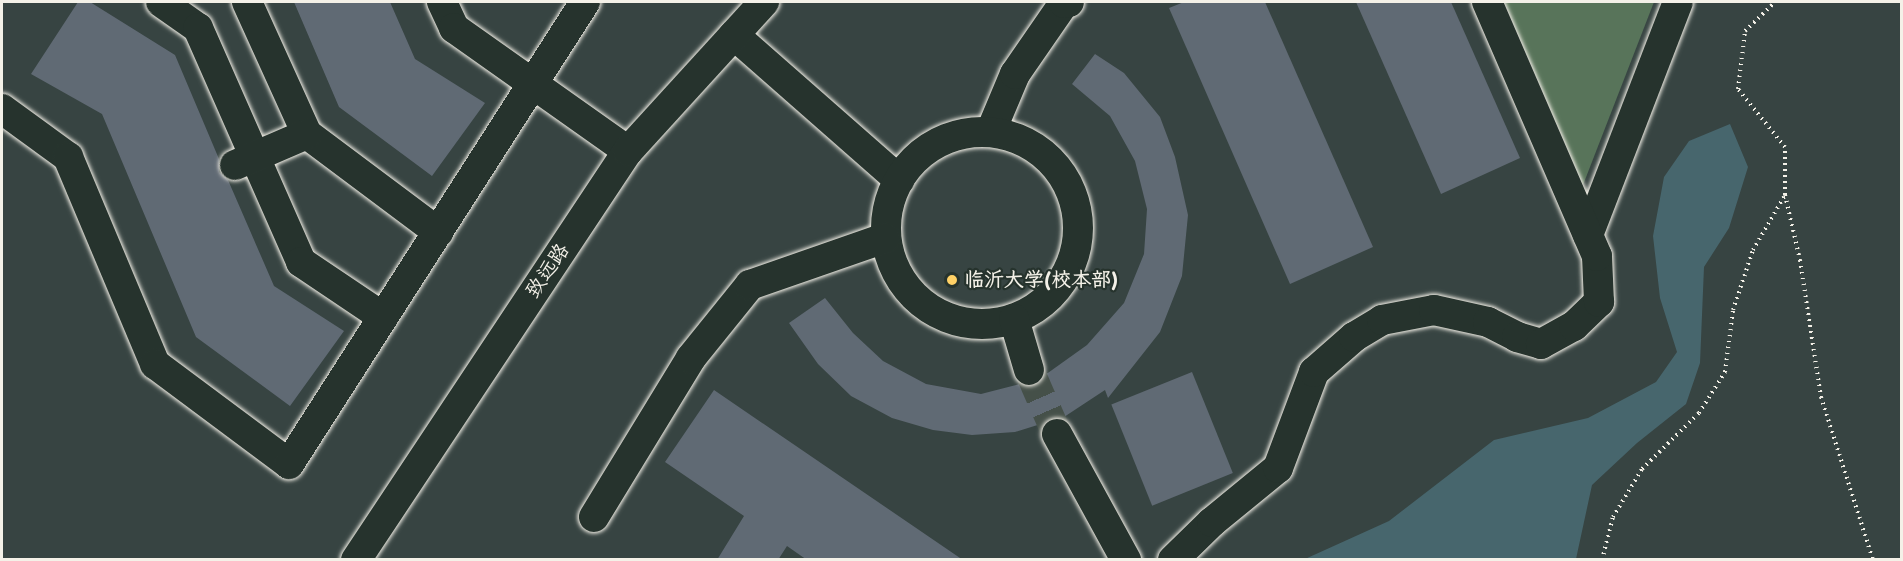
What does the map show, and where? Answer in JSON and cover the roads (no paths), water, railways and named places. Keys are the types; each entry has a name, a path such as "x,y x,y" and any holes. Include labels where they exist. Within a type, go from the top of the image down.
{"street":[{"path":"161,2 198,28 245,161 301,262 383,317"},
{"path":"247,2 307,134 438,232"},
{"path":"442,2 454,28 628,151"},
{"path":"2,109 68,157 155,364 289,464 585,2"},
{"name":"致远路","path":"356,560 628,151 764,2"},
{"path":"991,131 1015,74 1064,3 1069,2"},
{"path":"1173,560 1212,522 1278,468 1314,372 1354,337 1382,320 1434,310 1488,322 1516,337 1541,344 1574,326 1599,302 1597,256 1487,2"},
{"path":"1588,234 1678,2"},
{"path":"734,35 899,180"},
{"path":"991,131 1020,139 1050,159 1066,182 1077,213 1078,234 1074,258 1065,278 1048,299 1014,319 1001,323 972,325 941,317 916,299 896,273 885,238 885,218 890,195 908,164 930,145 962,133 991,131"},
{"path":"245,161 307,134"},
{"path":"594,517 690,358 750,285 885,238"},
{"path":"1014,319 1029,370"},
{"path":"1057,434 1126,560"}],"water":[{"path":"1730,124 1748,167 1729,228 1704,267 1700,363 1686,404 1637,443 1592,485 1576,559 1305,559 1389,521 1494,440 1588,418 1656,382 1677,352 1660,298 1653,236 1664,177 1689,141"}],"tunnel":[{"path":"1029,370 1057,434"}],"place":[{"name":"临沂大学(校本部)","path":"952,280"}]}
